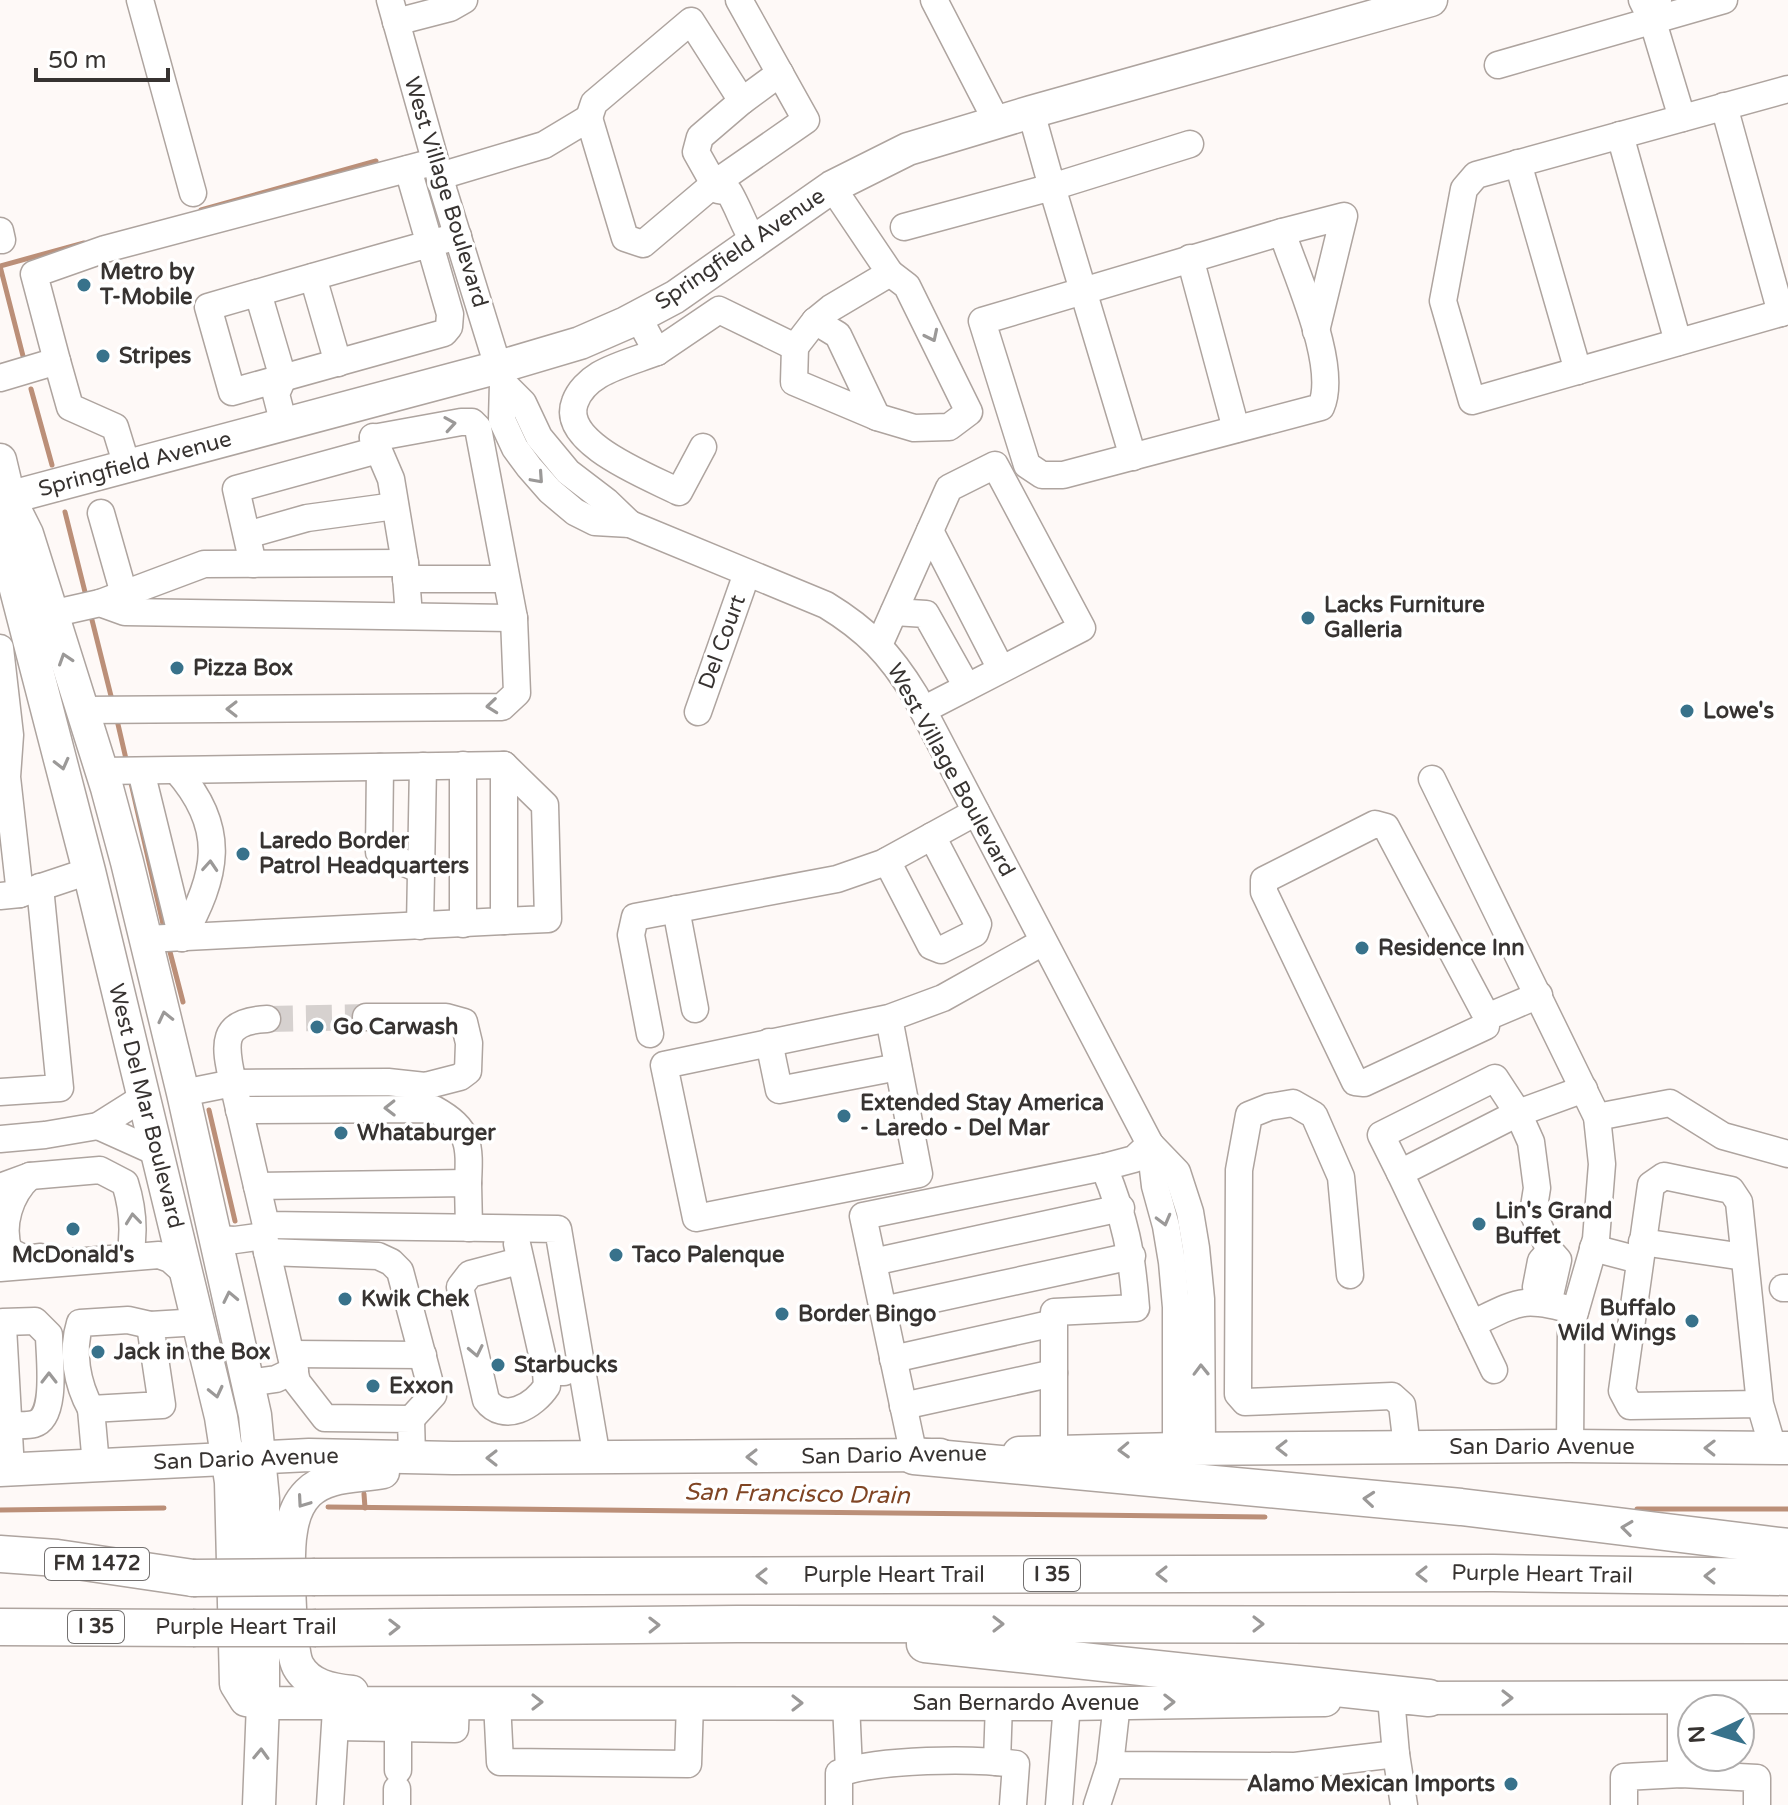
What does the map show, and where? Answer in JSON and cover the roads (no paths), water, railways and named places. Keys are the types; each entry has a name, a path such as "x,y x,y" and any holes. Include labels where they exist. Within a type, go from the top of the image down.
{"highway":[{"path":"914,1456 1461,1507 1788,1547"},
{"name":"FM 1472","path":"0,1554 57,1558 193,1578"},
{"name":"Purple Heart Trail","path":"0,1578 1493,1573 1788,1577"},
{"path":"737,1624 1429,1698"},
{"name":"Purple Heart Trail","path":"0,1627 1788,1625"},
{"path":"0,1638 74,1627"}],"main road":[{"name":"Springfield Avenue","path":"5,499 359,405 501,375 638,317 700,281 747,230 908,149 1431,0"},
{"name":"West Del Mar Boulevard","path":"0,460 5,499 11,647 89,871 200,1322 229,1457 236,1684 246,1700 263,1703"},
{"name":"West Del Mar Boulevard","path":"5,499 27,534 102,771 183,1093 248,1383 261,1456 263,1703 259,1805"},
{"path":"89,871 127,862"},
{"path":"144,1097 183,1093"},
{"path":"176,1226 217,1239"},
{"name":"San Dario Avenue","path":"3,1470 261,1456 597,1458 914,1456 1189,1448 1780,1448"},
{"path":"453,1458 364,1476 324,1480 308,1493 296,1509 290,1536 292,1649 299,1668 313,1682 333,1690 456,1702"},
{"name":"San Bernardo Avenue","path":"263,1703 336,1715 456,1702 1067,1704 1676,1697"},
{"name":"San Bernardo Avenue","path":"1756,1697 1788,1697"}],"street":[{"path":"140,0 193,193"},
{"path":"393,11 450,8 464,0"},
{"path":"739,0 806,120 643,244 625,238 589,118 594,103 691,21 742,101"},
{"path":"934,0 997,122"},
{"path":"1498,65 1651,7 1724,0"},
{"path":"1651,7 1682,118"},
{"name":"West Village Boulevard","path":"393,11 501,375 502,420 515,448 529,467 550,491 575,512 595,522 630,524 826,605 852,621 896,664 923,710 1150,1144 1155,1186 1172,1262 1188,1299 1189,1448"},
{"path":"747,230 729,192 716,187 696,152 700,137 780,73"},
{"path":"1724,106 1784,312 1472,401 1443,301 1464,189 1476,175 1724,106 1788,89"},
{"path":"1031,112 1133,457"},
{"path":"127,466 115,427 70,407 34,274 105,249 408,169 438,169 544,145 589,118"},
{"path":"1620,135 1678,342"},
{"path":"904,227 1052,187 1190,144"},
{"path":"1518,163 1578,371"},
{"path":"408,169 430,244 450,314 449,327 444,333 232,392 208,307 258,293 313,277 430,244 458,236"},
{"path":"832,187 890,273 907,286 969,412 949,427 914,428 877,417 794,382 795,347 815,321 890,273"},
{"path":"1282,232 1326,364 1326,395 1321,407 1063,475 1042,475 1027,465 982,321 1190,258 1282,232 1344,216 1316,331"},
{"path":"0,231 0,240"},
{"path":"1190,258 1236,429"},
{"path":"313,277 338,363"},
{"path":"700,281 719,310 795,347"},
{"path":"258,293 283,378 299,386 297,421"},
{"path":"703,447 679,492 592,445 575,427 571,411 578,393 598,375 657,352 719,310"},
{"path":"638,317 657,352"},
{"path":"815,321 838,335 877,417"},
{"path":"0,378 57,361"},
{"name":"West Village Boulevard","path":"501,375 523,403 549,451 585,488 606,501 630,524"},
{"path":"359,405 391,479 409,616"},
{"path":"82,710 502,707 517,693 514,618 478,428 472,422 461,422 376,444 236,489 253,564"},
{"path":"606,501 627,464"},
{"path":"879,645 949,488 995,465 1082,628 923,710"},
{"path":"247,535 307,518 395,506"},
{"path":"101,513 112,599 125,612 514,618"},
{"path":"930,531 1001,669"},
{"path":"51,614 112,599 204,564 405,571 506,579"},
{"name":"Del Court","path":"698,712 747,573"},
{"path":"894,612 926,614 967,687"},
{"path":"0,1092 60,1088 20,892 7,777 11,647"},
{"path":"463,765 463,924"},
{"path":"102,771 504,765 545,805 548,919 146,939"},
{"path":"504,765 504,921"},
{"path":"420,926 423,766"},
{"path":"380,767 379,852 421,870"},
{"path":"141,771 182,938"},
{"path":"177,771 191,786 205,813 211,836 209,883 182,938"},
{"path":"1432,779 1597,1117 1602,1164 1593,1248 1571,1326 1570,1446"},
{"path":"650,1034 631,935 635,917 837,879 887,861 976,812"},
{"path":"1375,824 1386,827 1487,1017 1486,1026 1364,1083 1355,1082 1264,892 1264,880 1375,824"},
{"path":"887,861 931,946 941,950 975,933 978,924 932,836"},
{"path":"20,892 89,871"},
{"path":"676,909 695,1009"},
{"path":"889,1018 919,1174 696,1218 664,1065 889,1018 943,998 1043,942"},
{"path":"1487,1017 1539,995"},
{"path":"183,1093 233,1083 388,1082 425,1086 460,1077 468,1071 467,1027 457,1018 366,1017"},
{"path":"267,1019 237,1024 229,1033 226,1046 297,1382 325,1418 411,1419"},
{"path":"769,1042 779,1090 898,1067"},
{"path":"1472,1324 1516,1303 1541,1298 1551,1291 1558,1260 1550,1251 1533,1213 1537,1188 1531,1142 1518,1113 1495,1078 1381,1135 1494,1370"},
{"path":"1400,1173 1518,1113 1584,1089"},
{"path":"0,1139 98,1126 144,1097"},
{"path":"1350,1275 1341,1177 1314,1115 1293,1103 1269,1107 1249,1115 1239,1170 1238,1394 1245,1402 1392,1396 1402,1405 1407,1447"},
{"path":"1597,1117 1670,1103 1723,1136 1788,1154"},
{"path":"239,1110 434,1109 456,1122 470,1150 469,1228"},
{"path":"98,1126 160,1162 125,1183"},
{"path":"98,1126 100,1170"},
{"path":"914,1456 863,1216 1104,1167 1134,1159 1150,1144"},
{"path":"1054,1452 1054,1312 1136,1308 1132,1256 1121,1208 1104,1167"},
{"path":"125,1256 134,1233 125,1183 100,1170 12,1186 3,1254 25,1259 107,1251 125,1256 159,1255 170,1259 189,1276"},
{"path":"1760,1404 1630,1406 1622,1391 1651,1185 1664,1176 1731,1190 1739,1202 1760,1404 1780,1448"},
{"path":"257,1186 468,1183"},
{"path":"873,1262 1121,1208"},
{"path":"217,1239 469,1228 558,1229 597,1458"},
{"path":"516,1228 521,1267 547,1386 529,1405 506,1411 490,1406 486,1400 461,1294 464,1280 481,1270 521,1267"},
{"path":"266,1238 378,1256 400,1271 433,1395 411,1419 412,1457"},
{"path":"1593,1248 1744,1257"},
{"path":"883,1310 1132,1256"},
{"path":"1188,1299 1239,1296"},
{"path":"1541,1298 1575,1311"},
{"path":"3,1470 9,1425 2,1318 35,1321 49,1335 49,1405 45,1417 36,1424 9,1425"},
{"path":"96,1465 91,1409 80,1389 76,1349 80,1323 128,1320 150,1325 200,1322"},
{"path":"893,1359 1054,1323"},
{"path":"91,1409 162,1405 150,1325"},
{"path":"248,1383 276,1379 293,1362 423,1355"},
{"path":"546,1372 583,1373"},
{"path":"903,1406 1054,1373"},
{"path":"1391,1698 1404,1805"},
{"path":"330,1805 336,1715 398,1728 455,1729 456,1702"},
{"path":"497,1702 500,1762 673,1764 688,1764 690,1703"},
{"path":"846,1703 849,1770"},
{"path":"997,1762 999,1703"},
{"path":"1097,1805 1110,1765 1117,1703"},
{"path":"1059,1805 1067,1704"},
{"path":"397,1788 398,1728"},
{"path":"1110,1765 1295,1766 1396,1754"},
{"path":"839,1805 839,1773 913,1761 1016,1764 1013,1805"},
{"path":"1624,1805 1624,1777 1681,1774 1757,1778 1757,1805"}],"waterway":[{"path":"201,210 376,161"},
{"path":"23,356 0,266 84,243"},
{"path":"31,389 52,465"},
{"path":"65,512 85,592"},
{"path":"92,620 112,700"},
{"path":"117,720 126,759"},
{"path":"131,783 163,924"},
{"path":"170,952 183,1002"},
{"path":"209,1110 235,1221"},
{"path":"364,1494 365,1508"},
{"name":"San Francisco Drain","path":"328,1507 1265,1517"},
{"name":"San Francisco Drain","path":"0,1510 164,1508"},
{"name":"San Francisco Drain","path":"1637,1509 1788,1509"}],"tunnel":[{"path":"267,1019 366,1017"}],"place":[{"name":"Metro by T-Mobile","path":"84,285"},
{"name":"Stripes","path":"103,356"},
{"name":"Lacks Furniture Galleria","path":"1308,618"},
{"name":"Pizza Box","path":"177,668"},
{"name":"Lowe's","path":"1687,711"},
{"name":"Laredo Border Patrol Headquarters","path":"243,854"},
{"name":"Residence Inn","path":"1362,948"},
{"name":"Go Carwash","path":"317,1027"},
{"name":"Extended Stay America - Laredo - Del Mar","path":"844,1116"},
{"name":"Whataburger","path":"341,1133"},
{"name":"Lin's Grand Buffet","path":"1479,1224"},
{"name":"McDonald's","path":"73,1229"},
{"name":"Taco Palenque","path":"616,1255"},
{"name":"Kwik Chek","path":"345,1299"},
{"name":"Border Bingo","path":"782,1314"},
{"name":"Buffalo Wild Wings","path":"1692,1321"},
{"name":"Jack in the Box","path":"98,1352"},
{"name":"Starbucks","path":"498,1365"},
{"name":"Exxon","path":"373,1386"},
{"name":"Alamo Mexican Imports","path":"1511,1784"}]}
